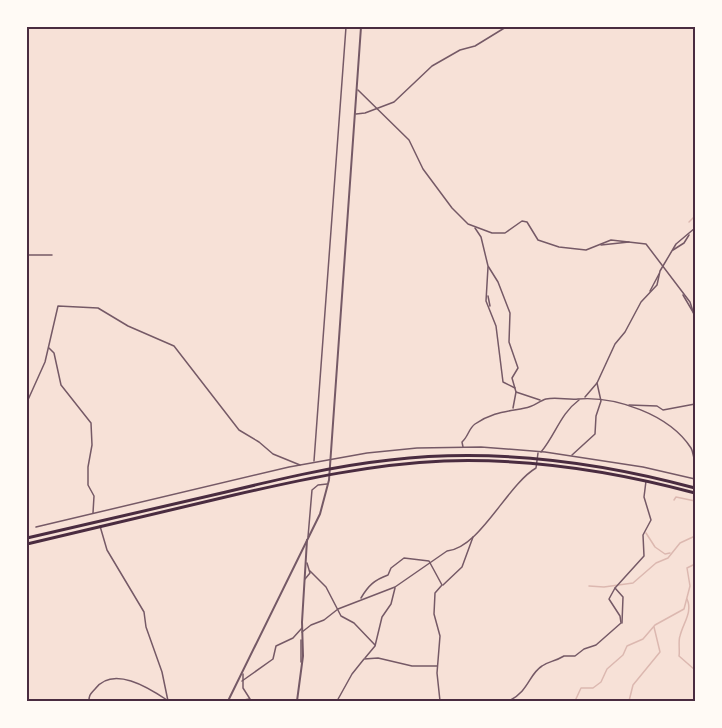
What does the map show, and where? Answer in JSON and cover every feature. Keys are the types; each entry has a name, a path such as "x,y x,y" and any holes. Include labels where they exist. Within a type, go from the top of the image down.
{"highway":[{"path":"27,538 391,459 440,456 608,467 695,488"},
{"path":"537,461 594,470 695,493"},
{"path":"27,544 330,471"}],"street":[{"path":"314,462 346,27"},
{"path":"228,701 320,514 328,484 361,27"},
{"path":"356,114 399,98 432,66 460,50 475,46 506,27"},
{"path":"357,89 409,140 423,169 440,193 481,237 488,266 488,295 496,326 502,380 515,388"},
{"path":"475,228 492,233 506,233 522,221 527,222 538,240 548,245 586,250 611,240 633,241 649,246 690,302 695,318"},
{"path":"584,398 597,383 617,339 625,332 636,309 649,292 671,253 685,242 695,228"},
{"path":"600,245 623,245 633,241"},
{"path":"27,255 52,255"},
{"path":"488,266 498,282 510,313 509,342 518,369 512,378 516,392 513,408"},
{"path":"27,402 35,390 49,348 58,306 102,309 128,326 174,346 238,430 259,442 273,454 301,465"},
{"path":"49,348 54,353 61,385 92,423 88,485 94,496 91,508 93,513"},
{"path":"568,456 594,437 596,416 601,401 597,383"},
{"path":"516,392 542,401"},
{"path":"463,447 462,442 473,425 513,408 527,408 542,401 584,398 627,406 673,429 692,449 695,461"},
{"path":"242,681 273,659 276,646 296,636 310,625 324,620 336,610 395,587 473,536 488,521 521,479 536,468 539,452 555,435 563,414 580,399"},
{"path":"627,406 638,404 657,406 663,410 695,404"},
{"path":"36,527 314,462 417,448 463,447 539,452 643,467 695,479"},
{"path":"619,625 620,616 609,601 615,588 644,556 643,536 651,520 644,497 646,481"},
{"path":"297,701 303,667 302,630 312,490 318,485 328,484"},
{"path":"89,701 89,695 99,683 114,678 144,685 168,701 162,672 146,627 144,612 107,550 100,526"},
{"path":"440,701 437,666 440,636 434,614 436,610 434,597 442,585 462,567 473,536"},
{"path":"358,600 365,589 376,579 388,575 392,568 404,558 428,560 442,585"},
{"path":"306,559 309,571 326,586 336,610 375,645"},
{"path":"305,579 309,571"},
{"path":"337,701 352,674 375,645 382,617 391,604 395,587"},
{"path":"509,701 525,691 540,667 556,663 564,656 576,656 584,649 596,645 623,622 623,593 615,588"},
{"path":"364,659 378,658 411,666 437,666"},
{"path":"243,672 242,681 250,699"},
{"path":"237,701 250,699 255,701"}],"waterway":[{"path":"689,222 695,216"},
{"path":"674,500 676,497 695,501"},
{"path":"646,533 655,547 665,554 670,553"},
{"path":"589,586 604,587 633,583 656,563 668,558 680,543 695,536"},
{"path":"575,701 581,688 593,688 601,682 607,669 623,655 627,646 643,639 655,625 684,609 690,586 687,568 695,564"},
{"path":"687,599 689,608 679,638 679,656 695,670"},
{"path":"629,701 633,685 660,652 654,627"}]}
